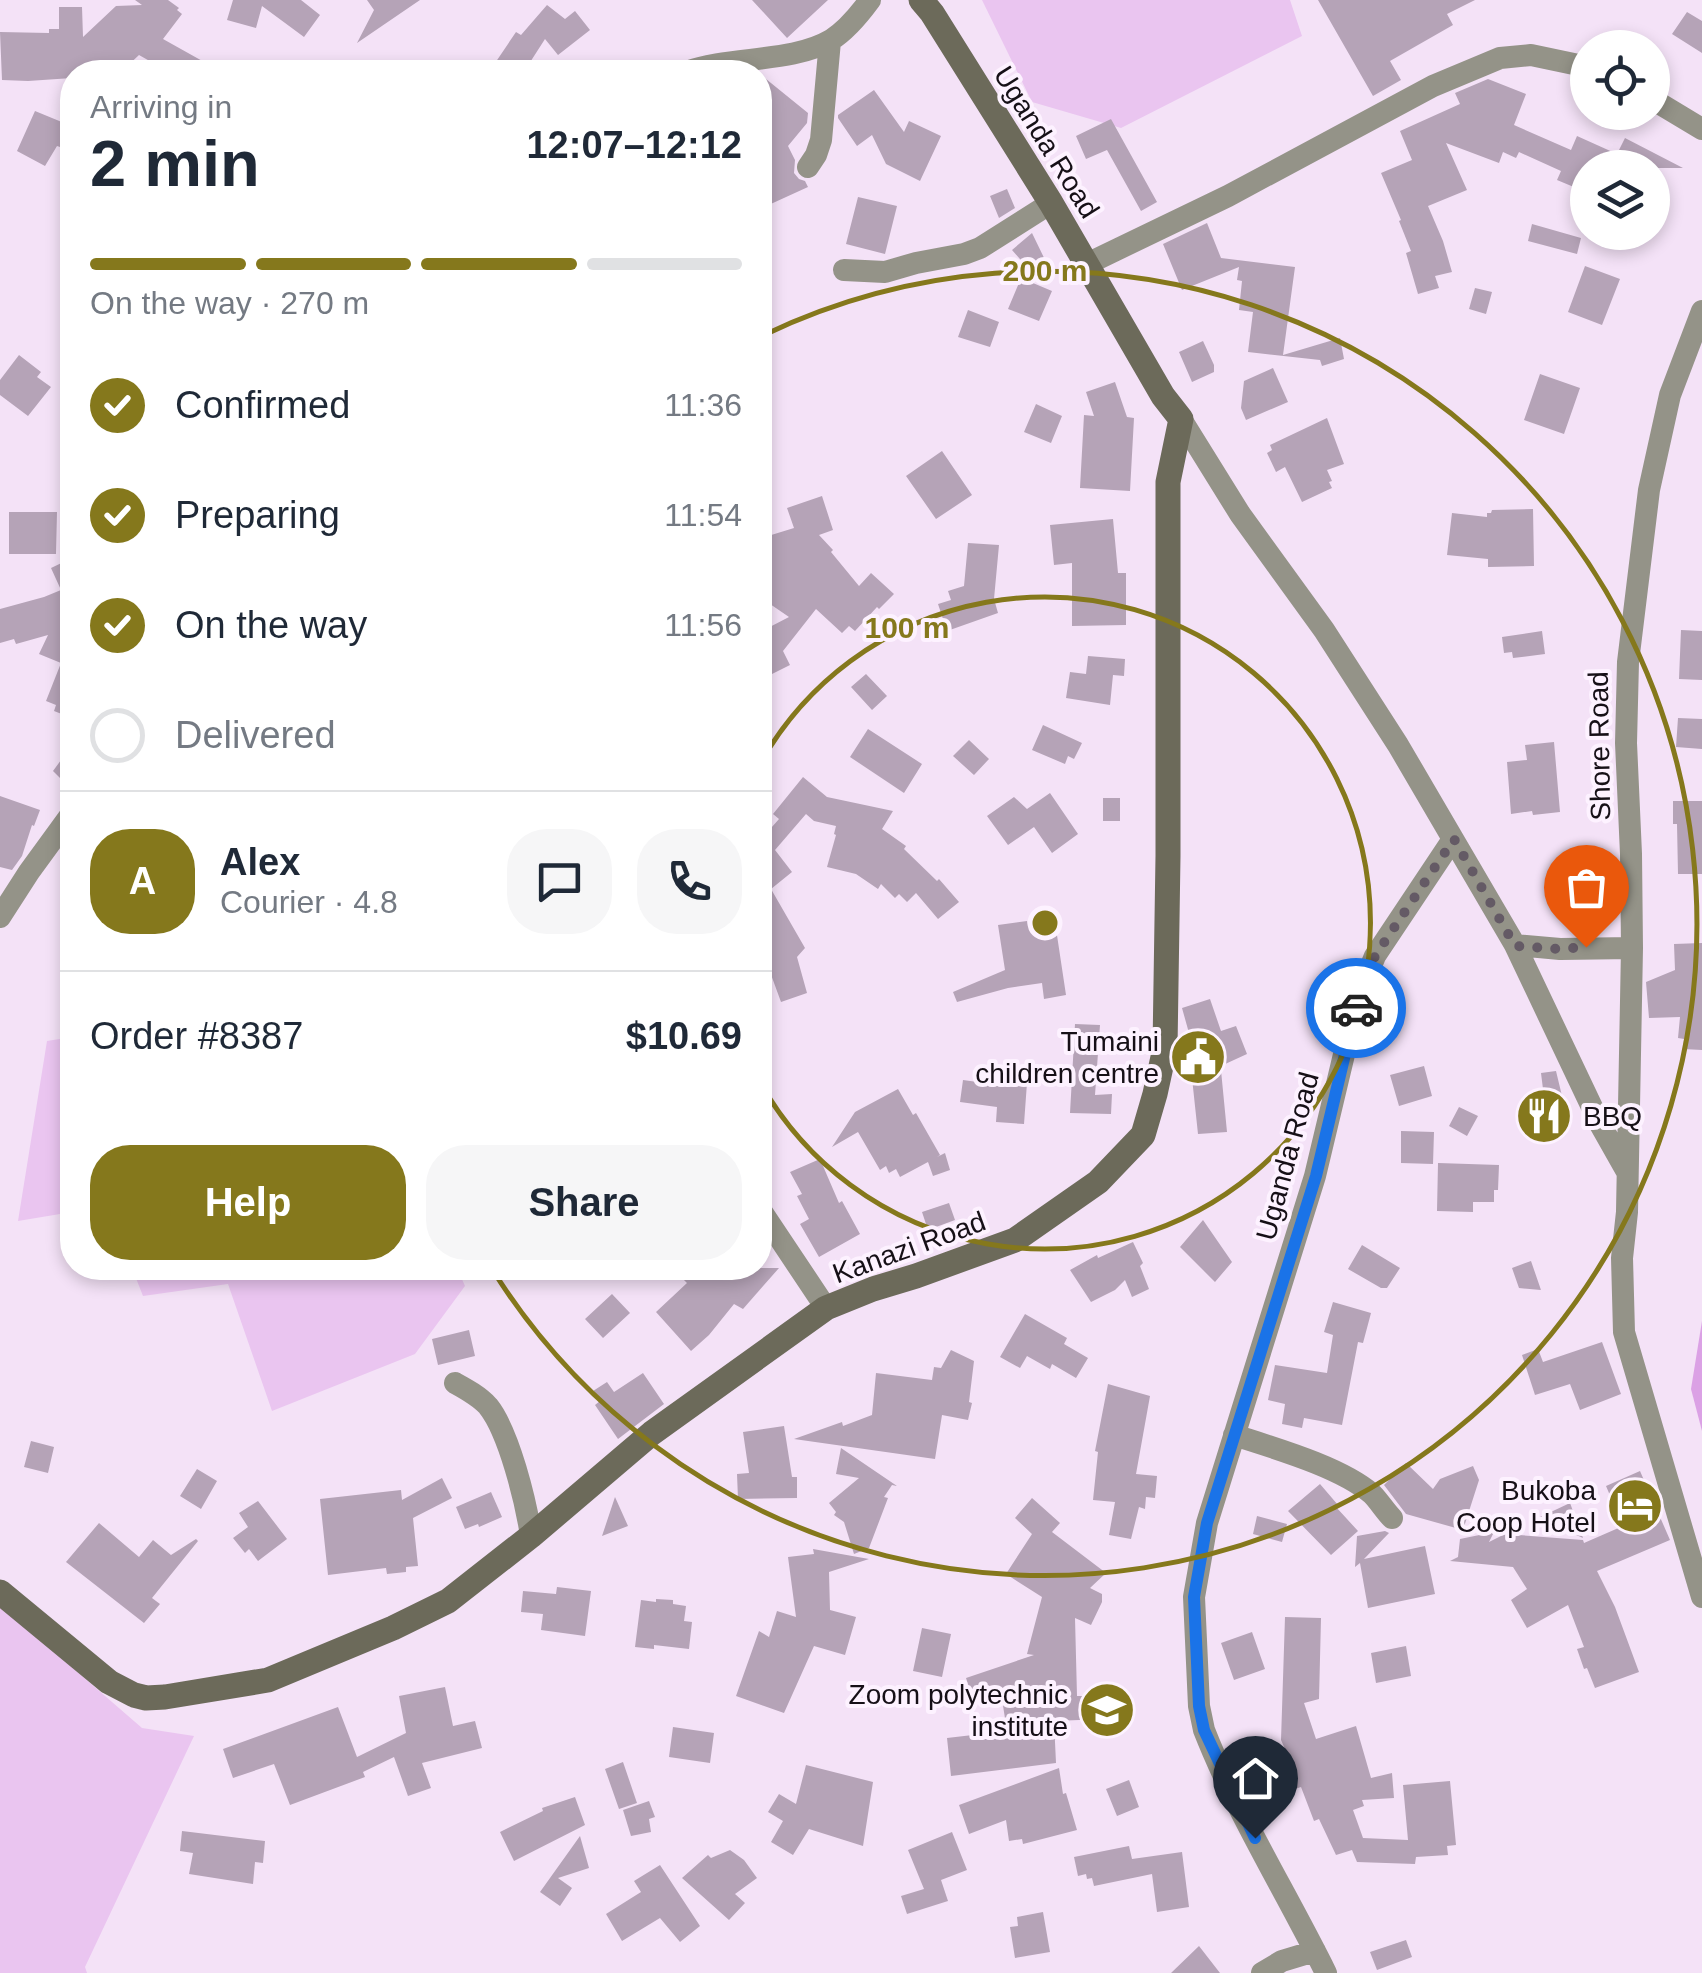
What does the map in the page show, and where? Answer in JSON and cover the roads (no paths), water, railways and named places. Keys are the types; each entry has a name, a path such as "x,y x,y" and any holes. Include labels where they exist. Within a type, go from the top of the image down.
{"main road":[{"name":"Uganda Road","path":"921,0 1052,202 1163,396 1181,419"},
{"name":"Kanazi Road","path":"0,1592 109,1682 134,1695 165,1697 268,1680 448,1601 652,1433 826,1308 1015,1240 1098,1182 1143,1136 1164,1048 1168,482 1181,419"}],"street":[{"path":"749,60 830,41 852,23 870,0"},
{"path":"808,167 821,140 830,41"},
{"path":"1087,264 1228,196 1433,86 1500,58 1531,55 1570,63"},
{"path":"1670,110 1702,129"},
{"path":"844,270 885,272 964,254 1052,202"},
{"name":"Shore Road","path":"1702,311 1670,395 1648,490 1628,662 1626,743 1632,948 1627,1212 1622,1258 1624,1332 1702,1597"},
{"name":"Uganda Road","path":"1181,419 1240,514 1324,630 1454,839 1375,956 1358,1000 1316,1176 1207,1523 1194,1597 1199,1706 1204,1730 1270,1870 1326,1973"},
{"path":"0,917 60,830"},
{"path":"1454,839 1515,946 1626,1170"},
{"path":"1515,946 1632,948"},
{"path":"772,1227 826,1308"},
{"path":"455,1383 488,1406 500,1428 526,1502 531,1536"},
{"path":"1234,1435 1342,1476 1371,1494 1392,1518"},
{"path":"1262,1973 1282,1961 1315,1951"}],"place":[{"name":"Tumaini children centre","path":"1198,1057"},
{"name":"BBQ","path":"1544,1116"},
{"name":"Bukoba Coop Hotel","path":"1635,1506"},
{"name":"Zoom polytechnic institute","path":"1107,1710"}]}
